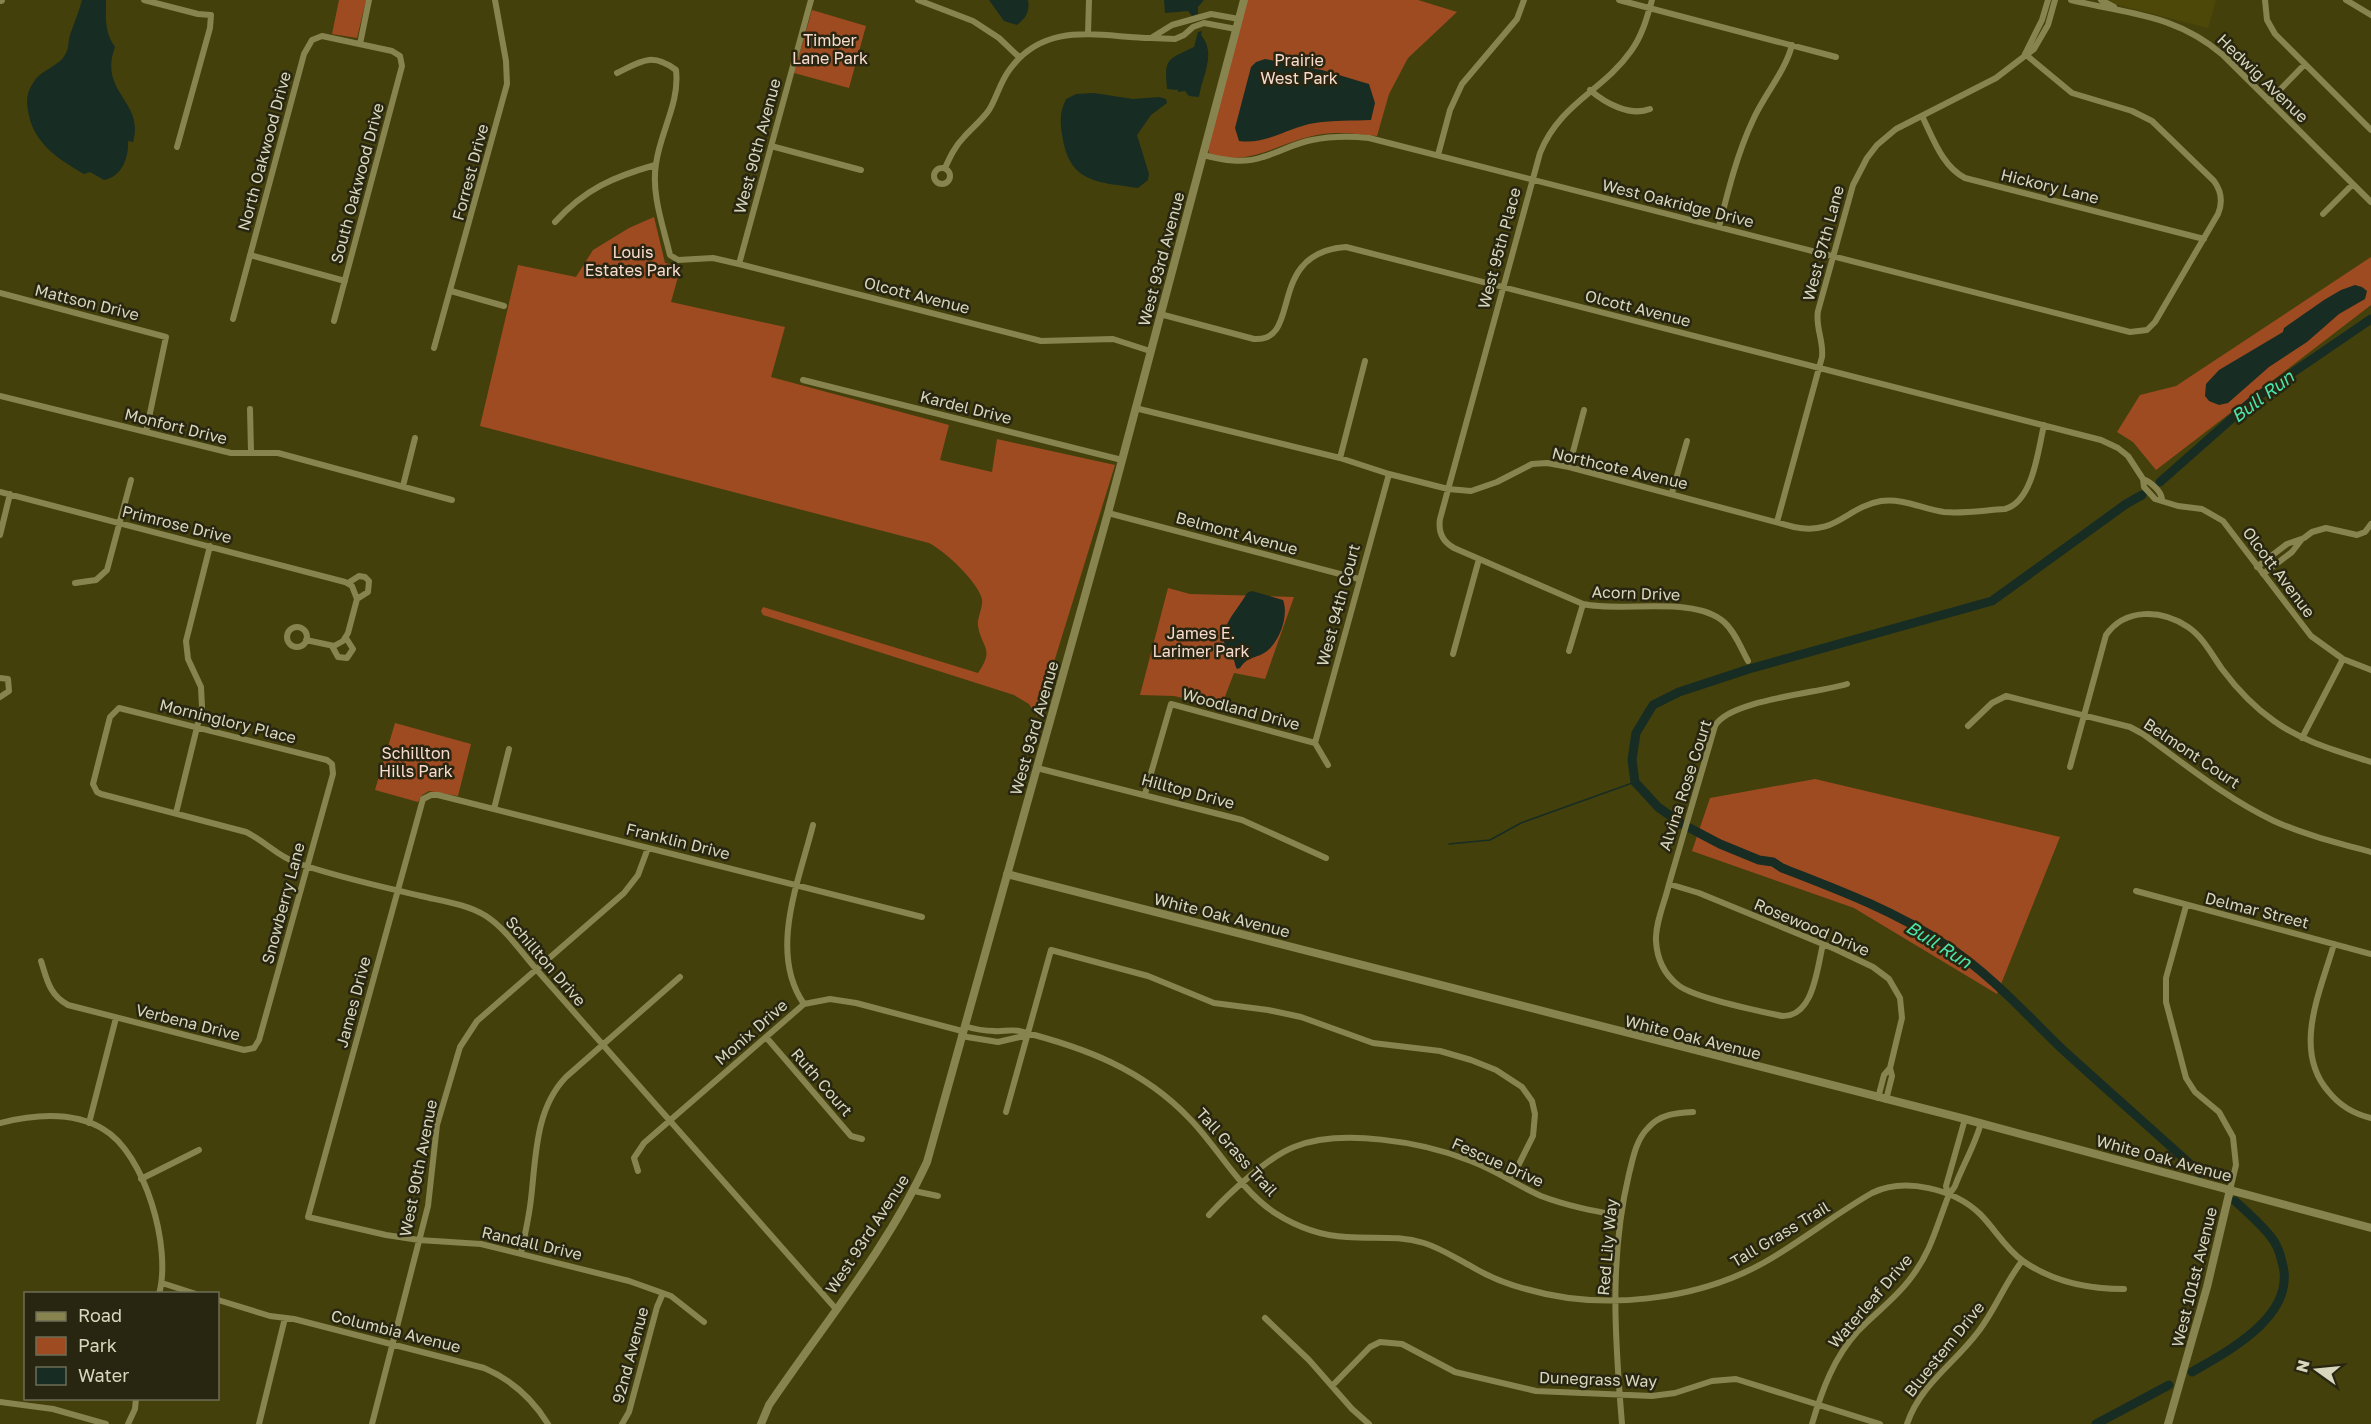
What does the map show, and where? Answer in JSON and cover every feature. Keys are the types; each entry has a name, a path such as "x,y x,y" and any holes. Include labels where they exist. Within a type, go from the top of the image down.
{"street":[{"path":"144,0 210,15 210,28 177,147"},
{"path":"360,44 369,0"},
{"name":"Forrest Drive","path":"434,348 507,84 506,61 495,0"},
{"name":"West 90th Avenue","path":"739,264 811,0"},
{"path":"918,0 973,21 999,38 1019,57"},
{"path":"1088,34 1089,0"},
{"name":"West 93rd Avenue","path":"761,1424 769,1405 914,1191 927,1162 1108,513 1244,0"},
{"path":"1438,154 1450,110 1462,84 1516,19 1524,0"},
{"path":"1619,0 1836,57"},
{"name":"West 95th Place","path":"1442,537 1439,524 1540,153 1550,133 1565,112 1616,69 1631,51 1641,32 1652,0"},
{"name":"West 97th Lane","path":"2025,54 2040,25 2048,0"},
{"name":"West 97th Lane","path":"1777,522 1823,348 1817,320 1853,185 1862,164 1877,145 1890,134 2002,75 2034,49 2050,20 2055,0"},
{"name":"Hedwig Avenue","path":"2071,0 2166,21 2195,35 2223,55 2371,202"},
{"name":"Hedwig Avenue","path":"2101,0 2115,8"},
{"path":"2265,0 2266,15 2272,30 2371,130"},
{"path":"2346,0 2371,15"},
{"path":"945,168 960,141 989,109 1001,81 1019,57 1044,41 1067,34 1170,39 1182,36 1198,22 1217,14 1239,19"},
{"path":"1151,38 1176,24 1211,23 1236,29"},
{"path":"1176,24 1176,31 1182,36"},
{"name":"North Oakwood Drive","path":"233,320 307,45 322,36 396,52"},
{"path":"1719,227 1733,173 1746,136 1762,100 1788,60 1792,45"},
{"name":"South Oakwood Drive","path":"334,321 401,72 401,62 396,52"},
{"path":"2025,54 2072,93 2132,111 2152,121 2214,181 2221,196 2218,214 2204,239"},
{"path":"555,222 568,207 589,191 624,174 655,165 678,87 676,70 664,61 654,58 617,74"},
{"path":"2269,101 2305,64"},
{"path":"1590,90 1613,106 1636,111 1650,109"},
{"name":"Hickory Lane","path":"1922,116 1946,162 1954,172 1965,177 2204,239"},
{"name":"West Oakridge Drive","path":"1203,155 1224,160 1248,160 1311,140 1354,136 1380,140 2130,332 2146,330 2155,322 2204,239"},
{"path":"771,146 861,170"},
{"name":"Olcott Avenue","path":"655,165 659,211 670,255 678,260 713,258 1041,341 1113,339 1150,351"},
{"path":"2323,214 2353,184"},
{"name":"Olcott Avenue","path":"1160,314 1254,339 1269,338 1276,332 1280,323 1295,274 1311,257 1323,250 1333,248 1359,249 2113,445 2128,456 2143,479 2144,487 2155,499 2202,509 2218,517 2307,632 2325,648 2343,659 2371,670"},
{"path":"250,255 345,281"},
{"path":"451,291 504,306"},
{"name":"Mattson Drive","path":"0,294 166,337 146,432"},
{"path":"1340,458 1365,361"},
{"name":"Kardel Drive","path":"803,380 1122,460"},
{"name":"Monfort Drive","path":"0,396 231,453 278,453 452,500"},
{"name":"Northcote Avenue","path":"1135,408 1340,458 1389,474 1448,489 1471,491 1497,482 1532,464 1547,463 1672,493 1805,529 1834,524 1868,505 1889,500 1948,512 2009,508 2017,504 2025,494 2044,426"},
{"path":"249,409 251,452"},
{"path":"1569,467 1584,410"},
{"path":"403,486 415,438"},
{"path":"1672,493 1687,441"},
{"name":"West 94th Court","path":"1315,743 1389,474"},
{"path":"75,583 96,580 104,574 109,565 131,480"},
{"name":"Primrose Drive","path":"0,492 348,583 359,576 369,581 368,592 357,599 346,638 352,649 347,658 338,657 332,646 306,639"},
{"path":"0,536 10,494"},
{"name":"Belmont Avenue","path":"1108,513 1359,579"},
{"path":"2262,574 2292,552 2312,532 2326,528 2357,535 2365,532 2371,524"},
{"name":"Acorn Drive","path":"1442,537 1450,546 1583,604 1707,611 1726,625 1748,661"},
{"path":"2257,567 2287,544 2304,538"},
{"path":"176,813 198,727 203,695 188,658 186,641 210,546"},
{"path":"1453,654 1479,559"},
{"path":"348,583 355,590 357,599"},
{"path":"1569,651 1583,604"},
{"path":"2070,767 2106,635 2120,620 2134,614 2146,614 2172,620 2188,627 2247,698 2274,721 2302,738 2371,762"},
{"path":"332,646 340,644 346,638"},
{"path":"2302,738 2343,659"},
{"path":"0,678 8,679 9,691 0,697"},
{"name":"Alvina Rose Court","path":"1823,944 1807,1003 1795,1014 1782,1016 1689,992 1677,984 1667,974 1657,951 1656,931 1684,829 1720,718 1747,706 1790,695 1825,691 1847,684"},
{"name":"Belmont Court","path":"1968,726 1992,703 2006,696 2130,727 2144,734 2234,798 2273,820 2318,838 2371,852"},
{"name":"Woodland Drive","path":"1145,794 1171,704 1315,743 1328,765"},
{"name":"Morninglory Place","path":"95,788 94,778 107,727 115,710 125,709 198,727 324,759 332,764"},
{"path":"494,809 509,749"},
{"name":"Snowberry Lane","path":"254,1048 259,1040 333,774 332,764"},
{"name":"Hilltop Drive","path":"1036,768 1242,820 1326,858"},
{"name":"Schillton Drive","path":"95,788 101,794 246,832 283,857 307,866 470,909 487,916 836,1309"},
{"name":"Franklin Drive","path":"427,796 438,795 922,917"},
{"name":"James Drive","path":"308,1216 422,805 427,796"},
{"path":"804,1004 789,976 786,945 813,825"},
{"name":"West 90th Avenue","path":"372,1424 419,1240 429,1195 435,1137 460,1047 477,1021 628,888 641,869 648,848"},
{"name":"White Oak Avenue","path":"1007,874 1981,1123 2371,1228"},
{"name":"Rosewood Drive","path":"1669,884 1699,893 1823,944 1881,972 1896,988 1903,1011 1890,1068 1892,1076 1882,1099"},
{"name":"Delmar Street","path":"2136,891 2371,954"},
{"name":"West 101st Avenue","path":"2168,1424 2211,1272 2236,1165 2233,1137 2218,1112 2196,1092 2186,1078 2166,1002 2166,978 2186,906"},
{"path":"2334,944 2311,1028 2311,1054 2316,1072 2332,1097 2352,1111 2371,1118"},
{"path":"1006,1112 1051,950 1148,976 1214,1003 1281,1012 1321,1023 1373,1043 1430,1049 1461,1057 1510,1078 1525,1090 1532,1101 1536,1118 1534,1131 1511,1180"},
{"name":"Verbena Drive","path":"40,961 49,986 60,1000 72,1007 244,1050 254,1048"},
{"path":"521,1253 531,1201 534,1156 547,1107 562,1081 680,977"},
{"name":"Monix Drive","path":"638,1171 634,1158 644,1143 804,1004 830,999 856,1003 962,1031"},
{"path":"89,1123 116,1018"},
{"name":"Tall Grass Trail","path":"962,1031 998,1042 1028,1035"},
{"name":"Tall Grass Trail","path":"962,1031 1017,1031 1057,1041 1114,1062 1144,1081 1187,1116 1243,1183 1268,1208 1289,1221 1313,1231 1338,1237 1386,1236 1413,1240 1440,1249 1479,1271 1524,1289 1551,1295 1641,1299 1677,1294 1717,1284 1740,1275 1773,1257 1867,1196 1882,1189 1913,1186 1948,1195 1964,1202 1977,1211 2001,1241 2022,1261 2044,1274 2066,1282 2096,1288 2124,1289"},
{"name":"Ruth Court","path":"766,1037 851,1136 862,1138"},
{"name":"Red Lily Way","path":"1622,1424 1615,1299 1616,1260 1621,1216 1634,1155 1644,1132 1653,1122 1666,1115 1693,1112"},
{"path":"0,1123 45,1116 89,1123 104,1129 121,1143 153,1205 163,1259 159,1292"},
{"name":"Waterleaf Drive","path":"1948,1195 1946,1186 1965,1119"},
{"name":"Waterleaf Drive","path":"1812,1424 1831,1371 1847,1344 1901,1290 1920,1264 1936,1234 1948,1195 1954,1188 1961,1167 1975,1144 1981,1123"},
{"name":"Fescue Drive","path":"1209,1215 1243,1183 1290,1148 1316,1142 1350,1139 1387,1140 1437,1150 1468,1160 1530,1191 1561,1203 1621,1216"},
{"path":"141,1179 200,1150"},
{"path":"914,1191 938,1196"},
{"name":"Randall Drive","path":"308,1216 380,1235 476,1243 629,1281 663,1293 680,1302 704,1322"},
{"name":"Bluestem Drive","path":"1907,1424 1924,1390 1977,1333 1996,1306 2022,1261"},
{"path":"162,1283 192,1292"},
{"name":"92nd Avenue","path":"622,1424 630,1412 657,1307 663,1293"},
{"name":"Columbia Avenue","path":"219,1300 265,1314 474,1365 504,1377 532,1401 548,1424"},
{"path":"259,1424 285,1318"},
{"path":"1265,1318 1309,1360 1352,1409 1369,1424"},
{"name":"Dunegrass Way","path":"1332,1386 1370,1347 1380,1342 1390,1342 1402,1344 1455,1372 1495,1383 1548,1393 1661,1396 1712,1381 1733,1379 1751,1382 1880,1424"},
{"path":"128,1424 135,1409 136,1400"},
{"path":"0,1402 53,1409 106,1424"}],"shaded area":[{"path":"2099,0 2216,0 2208,28"}],"green space":[{"path":"339,0 366,0 357,38 332,34"},
{"name":"Prairie West Park","path":"1247,0 1418,0 1457,12 1408,58 1389,94 1377,136 1347,133 1324,134 1304,138 1250,156 1223,157 1209,153 1207,146"},
{"name":"Timber Lane Park","path":"812,10 866,26 849,88 794,73"},
{"name":"Louis Estates Park","path":"654,217 665,263 681,266 671,302 785,327 771,377 949,425 940,460 992,472 997,439 1115,465 1037,717 1029,704 1014,695 763,615 761,611 763,607 978,673 987,653 978,626 982,599 974,584 960,568 929,543 480,426 518,265 576,277 593,250 629,228"},
{"path":"2371,257 2371,305 2156,470 2133,442 2117,432 2140,395 2176,386"},
{"name":"James E. Larimer Park","path":"1168,588 1190,594 1294,597 1265,679 1234,673 1221,707 1174,696 1140,695"},
{"name":"Schillton Hills Park","path":"395,723 471,744 458,796 429,791 422,795 418,802 375,790"},
{"path":"1815,779 2060,837 1997,994 1854,908 1692,851 1710,798"}],"water":[{"path":"82,0 106,0 107,30 115,47 111,63 112,75 133,116 135,128 133,142 128,141 126,160 120,171 104,180 90,172 84,174 48,149 35,132 27,107 29,91 35,80 60,61 66,53"},
{"path":"989,0 1028,0 1028,11 1017,25 1004,21"},
{"path":"1164,0 1204,0 1198,7 1198,14 1192,16 1188,11 1165,13"},
{"path":"1202,31 1201,35 1206,42 1208,57 1199,97 1189,96 1185,91 1167,89 1166,71 1169,61 1194,47 1198,32"},
{"path":"1265,59 1322,70 1369,84 1375,103 1371,120 1315,123 1268,138 1249,142 1239,141 1235,128 1251,67 1256,62"},
{"path":"1094,93 1133,99 1159,97 1166,99 1167,103 1151,115 1137,135 1149,174 1148,180 1138,188 1089,178 1080,173 1067,154 1061,124 1061,114 1066,99 1076,94"},
{"path":"2355,285 2367,291 2365,299 2339,314 2307,342 2269,367 2228,403 2219,405 2209,401 2205,396 2206,384 2219,370 2283,332 2284,328 2324,300"},
{"path":"1252,591 1283,600 1284,620 1272,647 1237,669 1226,648 1224,633 1247,593"}],"waterway":[{"name":"Bull Run","path":"2160,482 2254,399 2371,319"},
{"name":"Bull Run","path":"2142,495 2126,504 1992,601 1749,669 1679,692 1653,705 1636,733 1632,760 1635,782 1658,807 1682,824 1720,844 1759,860 1773,862 1782,868 1887,911 1962,956 2200,1173"},
{"name":"Bull Run","path":"1449,844 1490,840 1521,823 1635,782"},
{"name":"Bull Run","path":"2192,1372 2241,1342 2270,1315 2280,1299 2284,1281 2278,1249 2263,1227 2235,1201"},
{"name":"Bull Run","path":"2096,1424 2169,1385"}]}
